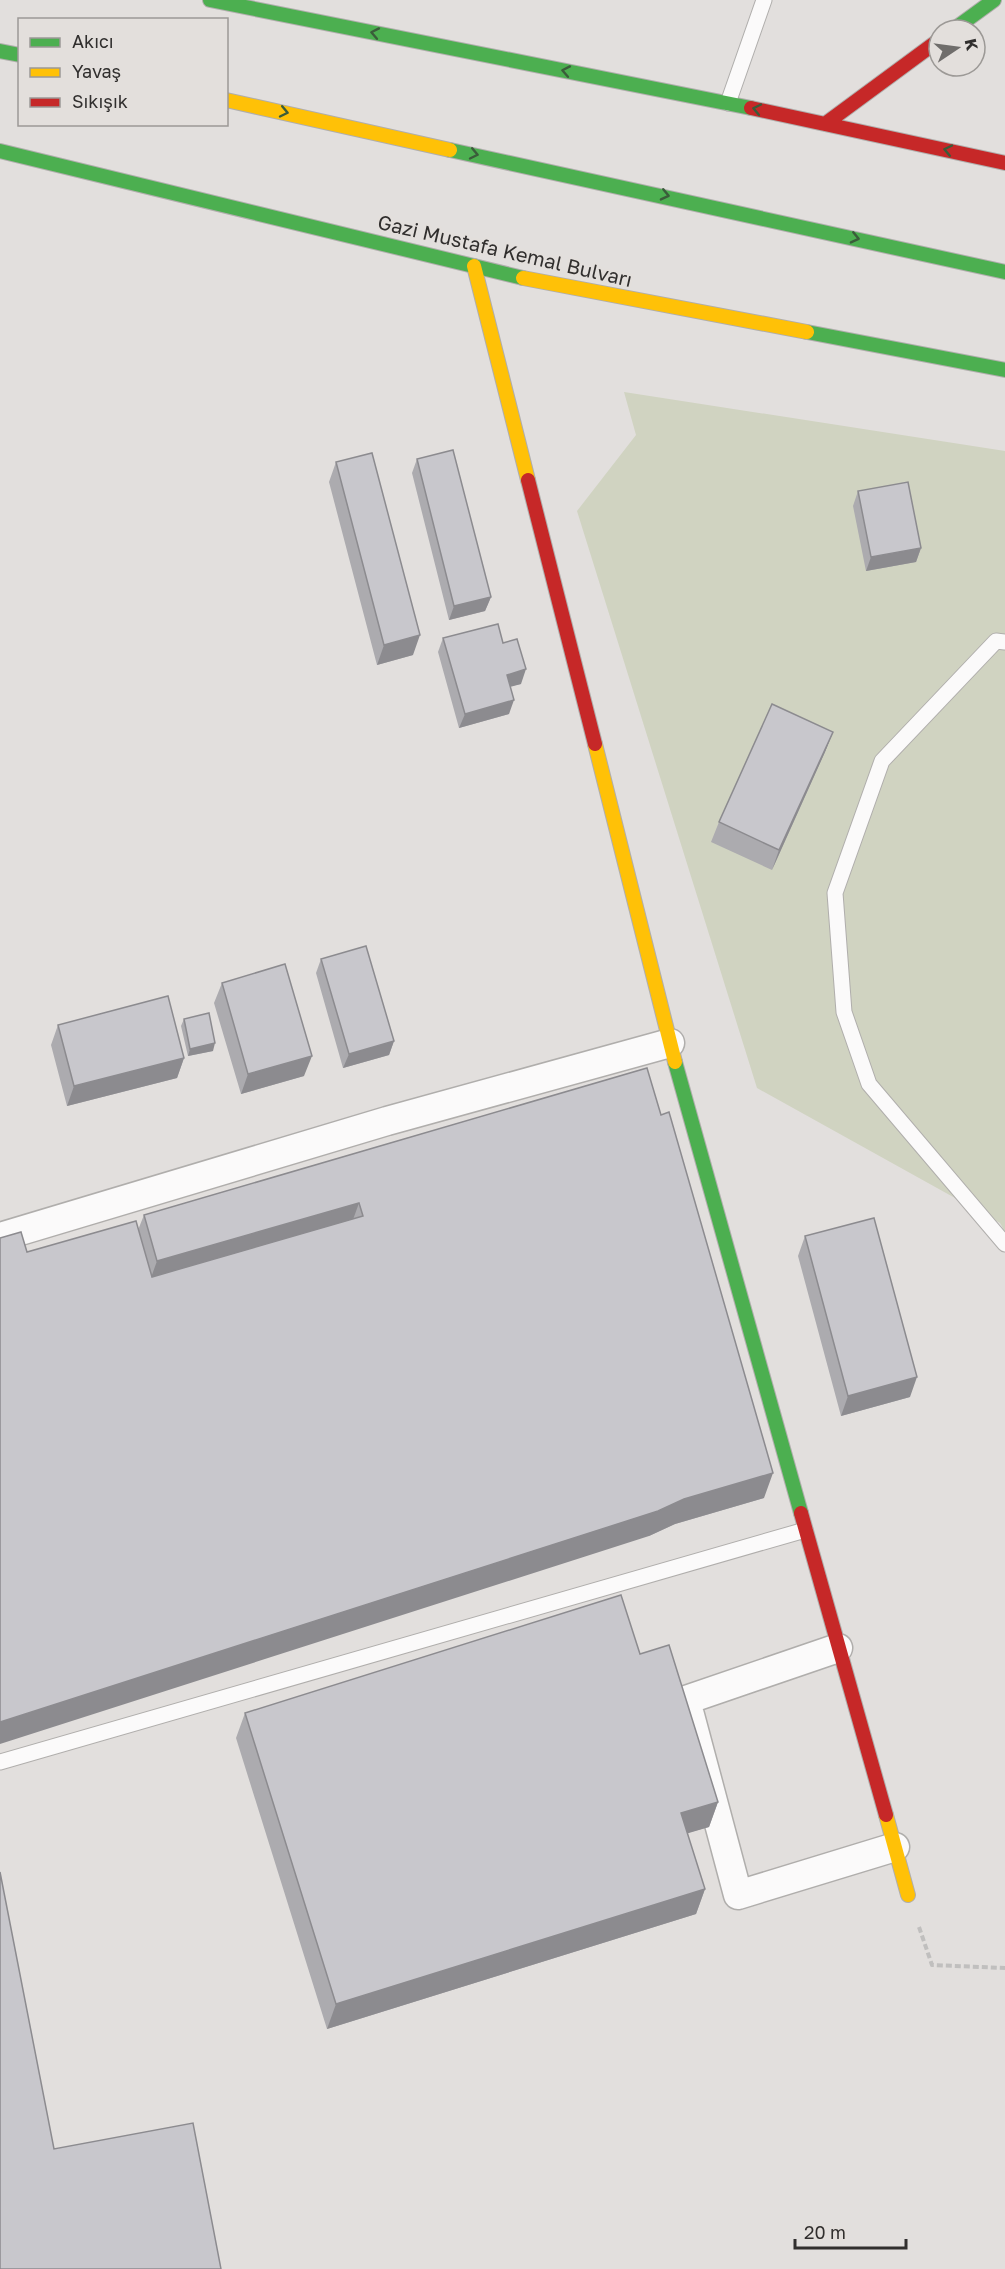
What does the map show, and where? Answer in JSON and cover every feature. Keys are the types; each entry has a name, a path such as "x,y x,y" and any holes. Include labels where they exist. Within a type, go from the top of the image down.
{"main road":[{"path":"210,0 728,103 1005,163"},
{"path":"969,18 994,0"},
{"path":"825,124 927,49"},
{"path":"0,51 18,55"},
{"path":"228,100 1005,272"},
{"name":"Gazi Mustafa Kemal Bulvarı","path":"0,151 527,279 1005,370"},
{"path":"474,266 670,1043 908,1894"}],"street":[{"path":"0,1237 387,1121 670,1043"},
{"path":"838,1648 686,1700 738,1895 895,1847"}],"lane":[{"path":"728,103 764,0"},
{"path":"1005,642 996,640 882,761 835,893 844,1012 869,1084 1005,1244"},
{"path":"0,1762 805,1530"}],"path":[{"path":"908,1894 932,1965 1005,1968"}],"green space":[{"path":"624,392 1005,451 1005,1232 1000,1223 757,1088 577,511 636,435"}],"building":[{"path":"453,450 491,597 454,606 417,459"},
{"path":"372,453 420,635 384,645 336,462"},
{"path":"908,482 921,548 871,557 858,491"},
{"path":"498,624 503,643 517,639 526,669 507,675 514,700 465,714 443,638"},
{"path":"772,704 833,732 779,850 719,822"},
{"path":"366,946 394,1041 349,1054 321,959"},
{"path":"285,964 312,1056 248,1074 222,983"},
{"path":"168,996 184,1058 74,1086 58,1025"},
{"path":"209,1013 215,1043 190,1049 184,1019"},
{"path":"647,1068 661,1115 669,1112 773,1473 684,1499 658,1511 0,1722 0,1238 21,1232 27,1252 136,1221 152,1277 363,1216 359,1203 157,1261 144,1215"},
{"path":"874,1218 917,1377 848,1396 805,1236"},
{"path":"621,1595 640,1654 669,1645 718,1802 681,1813 705,1889 336,2004 245,1713"},
{"path":"0,1872 54,2149 193,2123 221,2269 0,2269"}],"traffic: fast":[{"path":"210,0 751,108"},
{"path":"969,18 994,0"},
{"path":"0,51 18,55"},
{"path":"450,150 1005,272"},
{"path":"0,151 523,278"},
{"path":"807,332 1005,370"},
{"path":"675,1062 801,1513"}],"traffic: slow":[{"path":"228,100 450,150"},
{"path":"474,266 528,480"},
{"path":"523,278 807,332"},
{"path":"595,744 675,1062"},
{"path":"886,1815 908,1895"}],"traffic: jam":[{"path":"825,124 927,49"},
{"path":"751,108 1005,163"},
{"path":"528,480 595,744"},
{"path":"801,1513 886,1815"}]}
